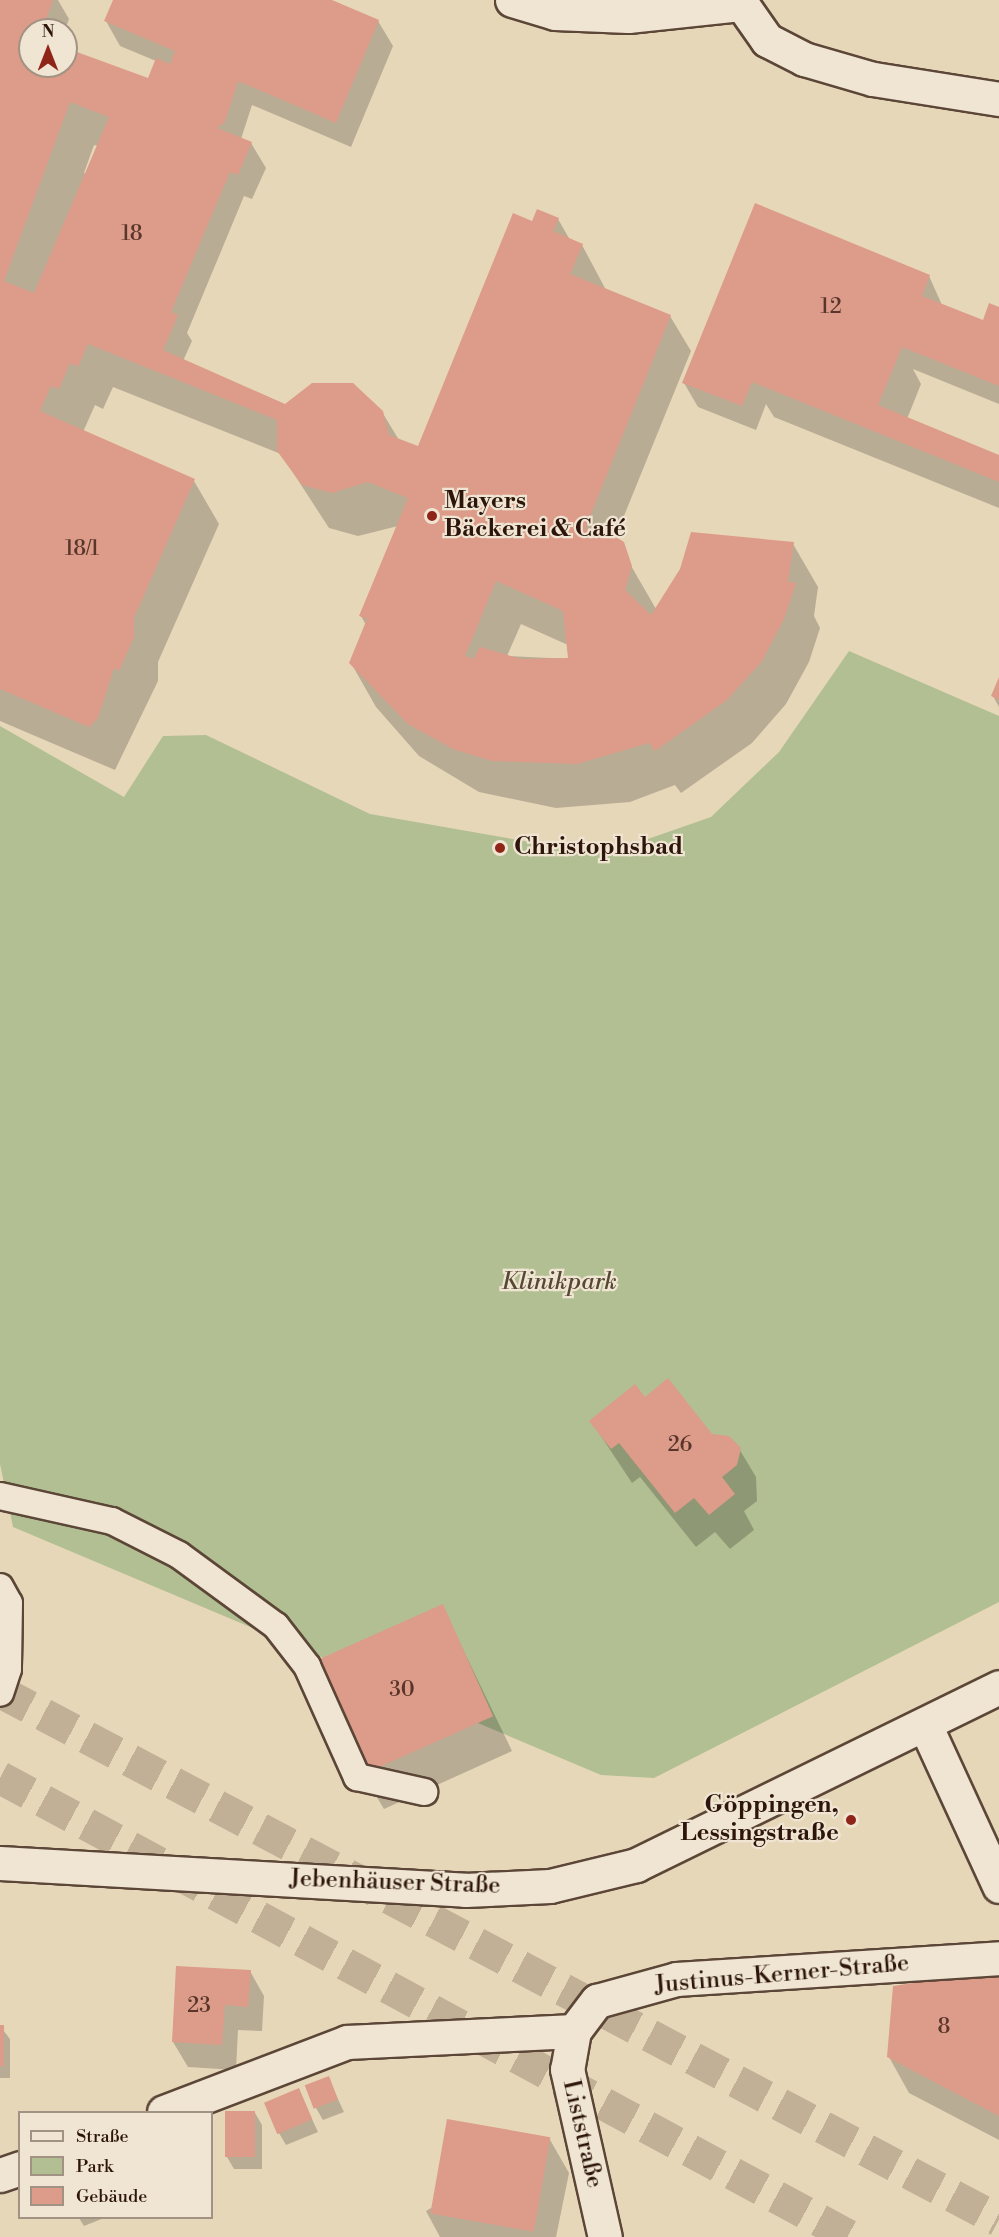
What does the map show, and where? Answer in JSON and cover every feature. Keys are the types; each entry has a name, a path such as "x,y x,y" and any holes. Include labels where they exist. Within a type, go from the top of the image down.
{"street":[{"path":"512,0 555,13 628,16 740,2 767,40 804,59 873,80 999,99"},
{"name":"Jebenhäuser Straße","path":"0,1863 465,1890 550,1886 636,1865 926,1727 999,1687"},
{"path":"926,1727 999,1886"},
{"name":"Justinus-Kerner-Straße","path":"574,2031 597,2001 677,1979 999,1958"},
{"path":"167,2111 347,2042 574,2031"},
{"name":"Liststraße","path":"574,2031 567,2069 605,2237"},
{"path":"0,2175 18,2169"}],"lane":[{"path":"0,1496 112,1521 179,1555 276,1626 307,1666 357,1777 423,1792"},
{"path":"0,1587 9,1603 8,1670 0,1693"}],"green space":[{"name":"Klinikpark","path":"849,651 999,716 999,1602 654,1778 601,1775 13,1527 0,1464 0,726 124,797 163,736 206,735 370,814 541,844 622,848 711,817 779,752"}],"building":[{"path":"0,0 53,0 46,18 18,18 18,78 78,78 78,52 148,78 156,58 170,64 175,51 104,21 113,0 332,0 379,20 336,123 238,81 225,122 217,128 252,142 238,175 230,172 171,312 178,315 163,350 285,404 312,383 353,383 383,411 389,435 418,446 513,213 532,221 537,209 559,218 553,231 583,244 570,274 671,315 585,529 603,529 624,542 632,566 625,590 651,615 680,569 691,532 794,542 788,582 796,583 784,619 762,661 727,700 655,751 649,743 577,764 492,761 453,749 408,724 349,663 367,619 359,616 408,498 368,482 332,493 302,485 277,451 277,420 88,344 78,367 70,363 59,389 51,386 40,411 195,479 134,618 134,637 119,671 114,668 98,718 89,727 0,689","holes":["70,102 109,117 34,293 4,281","496,581 563,611 568,658 521,659 480,647 473,659 465,656"]},
{"path":"755,203 930,275 922,296 983,320 989,303 999,307 999,386 902,347 878,405 999,455 999,482 752,382 742,406 682,383"},
{"path":"999,677 999,700 991,696"},
{"path":"668,1378 712,1434 729,1436 741,1448 737,1465 722,1477 735,1494 709,1515 694,1498 675,1513 619,1443 611,1449 589,1421 635,1384 645,1397"},
{"path":"443,1604 493,1716 361,1775 311,1663"},
{"path":"176,1966 251,1970 248,2007 225,2005 222,2045 172,2042"},
{"path":"978,1973 999,1975 999,2116 887,2057 893,1986"},
{"path":"0,2025 4,2025 4,2066 0,2066"},
{"path":"329,2076 338,2099 314,2109 305,2085"},
{"path":"299,2088 312,2119 277,2134 264,2103"},
{"path":"225,2111 255,2111 255,2157 225,2157"},
{"path":"447,2119 550,2137 534,2232 430,2214"}],"tunnel":[{"path":"0,1691 999,2220"},
{"path":"0,1777 851,2237"}],"place":[{"name":"Mayers Bäckerei & Café","path":"432,516"},
{"name":"Christophsbad","path":"500,848"},
{"name":"Göppingen, Lessingstraße","path":"851,1820"}]}
